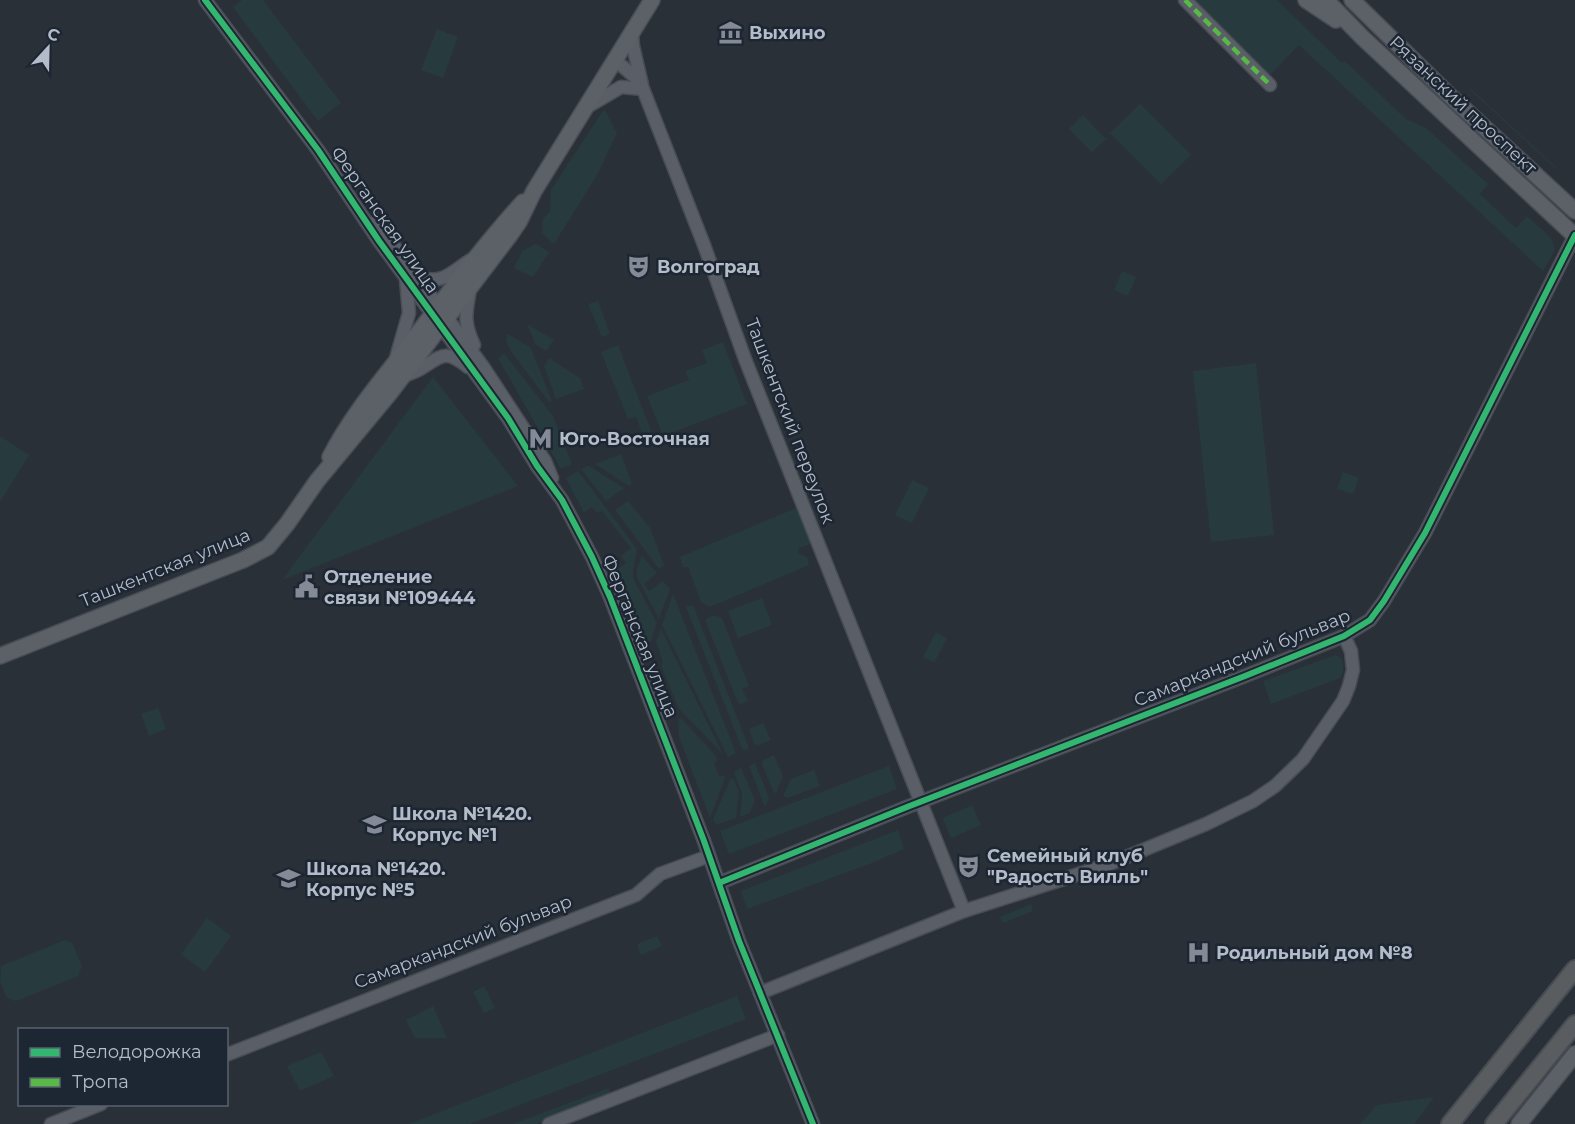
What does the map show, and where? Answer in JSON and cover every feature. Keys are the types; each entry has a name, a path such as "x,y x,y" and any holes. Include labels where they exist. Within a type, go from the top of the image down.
{"highway":[{"path":"1450,1124 1575,969"},
{"path":"1494,1124 1575,1024"}],"main road":[{"name":"Ташкентская улица","path":"440,316 471,287 519,222 534,191 652,0"},
{"path":"1306,0 1362,37"},
{"name":"Рязанский проспект","path":"1326,0 1362,37 1575,236"},
{"name":"Рязанский проспект","path":"1352,0 1382,31 1575,211"},
{"name":"Ташкентская улица","path":"0,656 243,560 268,547 288,524 317,481 440,316 481,252 500,227 534,191"},
{"path":"1519,1124 1575,1054"}],"street":[{"name":"Ферганская улица","path":"205,0 354,200 386,235 412,277 480,371 537,466 559,496 592,557 610,597 760,993 813,1124"},
{"path":"1185,0 1270,85"},
{"path":"1362,0 1382,31"},
{"path":"586,107 621,87 643,89 632,33"},
{"name":"Ташкентский переулок","path":"615,60 635,77 643,89 704,245 745,359 964,911"},
{"name":"Самаркандский бульвар","path":"718,883 1344,636 1370,620 1425,534 1575,236"},
{"path":"480,371 450,356 441,355 420,369 398,371 409,313 412,277 431,281 443,278 481,252"},
{"path":"471,287 466,324 480,371"},
{"path":"760,993 964,911 1107,865 1253,801 1275,786 1302,759 1342,701 1353,670 1351,651 1344,636"},
{"name":"Самаркандский бульвар","path":"228,1054 636,895 660,874 709,856"},
{"path":"549,1124 778,1035"},
{"path":"51,1124 96,1106"}],"green space":[{"path":"242,0 263,0 341,103 318,121 233,7"},
{"path":"1188,0 1277,0 1342,63 1345,61 1406,119 1426,128 1488,184 1480,194 1516,228 1527,216 1551,238 1555,250 1543,271 1299,45 1267,78"},
{"path":"437,29 458,37 443,78 421,70"},
{"path":"1469,89 1471,89 1557,168 1555,168"},
{"path":"1140,104 1191,155 1161,184 1110,133"},
{"path":"604,109 617,133 597,175 554,244 542,233 543,219 550,211 551,190"},
{"path":"1083,115 1106,139 1092,152 1069,129"},
{"path":"536,244 549,252 533,277 514,268 523,250"},
{"path":"1122,271 1136,277 1128,296 1114,290"},
{"path":"598,301 610,334 602,337 588,304"},
{"path":"527,324 554,340 546,351 536,345"},
{"path":"508,334 531,348 552,401 549,402 510,350 506,340"},
{"path":"723,342 747,404 663,436 647,396 689,380 685,371 707,363 702,350"},
{"path":"618,345 653,436 647,446 636,417 628,419 601,352"},
{"path":"504,353 553,416 572,464 561,469 498,358"},
{"path":"549,358 580,378 584,389 556,399 544,366"},
{"path":"1256,363 1274,535 1211,542 1193,371"},
{"path":"433,377 518,486 282,580"},
{"path":"0,436 29,455 0,502"},
{"path":"621,454 632,484 629,486 595,464"},
{"path":"589,466 624,488 606,501 581,469"},
{"path":"578,471 637,549 633,571 634,580 657,623 650,643 639,630 611,566 617,570 626,563 621,556 631,548 602,511 597,513 592,507 584,513 566,478"},
{"path":"1343,472 1359,478 1353,494 1337,489"},
{"path":"912,480 929,488 912,523 895,515"},
{"path":"628,501 650,528 664,565 659,569 615,510"},
{"path":"796,508 811,544 799,548 798,553 807,557 809,565 710,607 701,602 688,567 683,567 680,557"},
{"path":"642,556 657,573 644,584 649,591 663,581 670,589 659,619 637,577 637,568"},
{"path":"673,594 736,753 728,757 662,625"},
{"path":"762,598 772,625 738,638 728,611"},
{"path":"693,605 749,748 743,751 686,607"},
{"path":"714,615 722,618 749,686 742,689 748,701 741,704 738,703 705,620"},
{"path":"661,629 723,754 679,709 661,666 663,662 656,641"},
{"path":"936,632 947,638 934,663 923,657"},
{"path":"1336,655 1342,659 1343,664 1340,678 1271,704 1263,681"},
{"path":"158,708 166,729 149,736 141,714"},
{"path":"681,718 715,755 717,761 714,763 719,776 723,775 725,778 710,818 679,737 678,720"},
{"path":"763,723 771,740 759,745 754,744 749,729"},
{"path":"774,755 783,776 776,793 773,791 762,764 763,760"},
{"path":"755,763 769,798 765,807 749,766"},
{"path":"889,766 897,789 729,854 720,831"},
{"path":"741,768 755,800 750,813 740,817 742,794 734,772"},
{"path":"814,770 820,786 788,798 783,796 791,779"},
{"path":"733,779 739,792 736,818 716,825 713,819 730,780"},
{"path":"972,805 981,825 951,838 943,818"},
{"path":"898,830 904,849 747,909 741,891"},
{"path":"1031,904 1033,911 1003,923 1000,917"},
{"path":"207,918 231,936 205,972 181,954"},
{"path":"657,936 662,946 641,955 637,944"},
{"path":"65,940 72,943 82,966 78,976 19,1000 7,998 0,981 1,966"},
{"path":"484,986 495,1008 484,1013 473,992"},
{"path":"737,996 746,1019 470,1124 409,1124"},
{"path":"433,1006 447,1038 415,1038 406,1020"},
{"path":"321,1052 334,1076 300,1091 287,1066"},
{"path":"609,1088 611,1093 537,1124 513,1124"},
{"path":"1434,1097 1414,1124 1360,1124 1377,1105"}],"marked path":[{"path":"1185,0 1270,85"}],"cycle path":[{"path":"205,0 318,150 379,241 508,418 537,466 562,500 610,597 704,841 739,941 813,1124"},
{"path":"719,883 907,807 1245,676 1344,636 1370,620 1425,533 1575,235"}],"place":[{"name":"Выхино","path":"731,33"},
{"name":"Волгоград","path":"639,267"},
{"name":"Юго-Восточная","path":"541,439"},
{"name":"Отделение связи №109444","path":"306,587"},
{"name":"Школа №1420. Корпус №1","path":"374,824"},
{"name":"Семейный клуб \"Радость Вилль\"","path":"969,866"},
{"name":"Школа №1420. Корпус №5","path":"288,879"},
{"name":"Родильный дом №8","path":"1198,953"}]}
